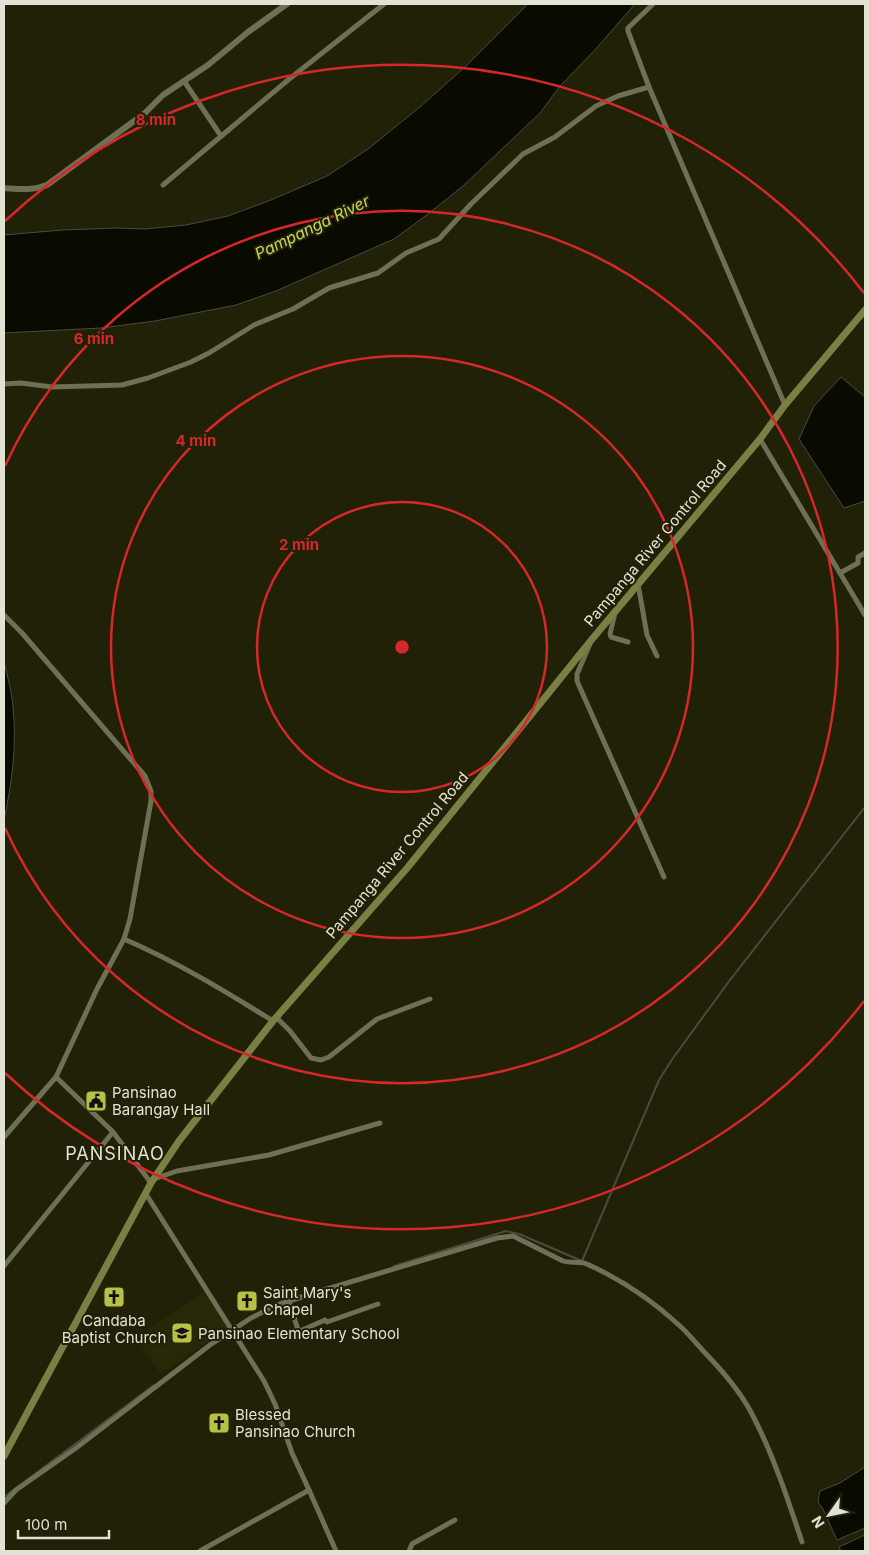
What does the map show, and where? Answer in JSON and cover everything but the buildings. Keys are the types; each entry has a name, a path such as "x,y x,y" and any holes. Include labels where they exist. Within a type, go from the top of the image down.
{"main road":[{"name":"Pampanga River Control Road","path":"4,1456 153,1181 180,1142 275,1020 408,867 593,638 760,439 785,405 865,310"}],"street":[{"path":"4,188 27,190 47,185 145,113 164,95 208,65 248,32 287,4"},
{"path":"164,185 288,80 384,4"},
{"path":"653,4 628,28 649,86 785,405"},
{"path":"184,81 221,136"},
{"path":"4,384 21,383 52,387 122,385 148,378 191,362 254,325 293,309 329,288 378,273 406,253 440,238 471,204 523,154 555,137 596,106 618,96 649,86"},
{"path":"760,439 865,615"},
{"path":"840,573 858,563 858,557 865,553"},
{"path":"638,584 647,635 658,656"},
{"path":"615,612 611,637 628,642"},
{"path":"4,615 145,776 152,791 152,801 130,919 124,939 97,989 56,1077 4,1137"},
{"path":"593,638 577,674 577,681 664,877"},
{"path":"124,939 199,976 275,1020 290,1032 311,1058 321,1060 328,1057 377,1019 430,999"},
{"path":"56,1077 113,1132 153,1181 178,1171 269,1155 380,1123"},
{"path":"4,1266 113,1132"},
{"path":"146,1194 272,1396 292,1453 336,1551"},
{"path":"4,1504 16,1490 76,1448 166,1378 257,1314 289,1301 345,1283 506,1236 512,1236 567,1263 587,1263 640,1293 681,1327 738,1391 754,1417 771,1455 802,1542"},
{"path":"289,1301 298,1330 300,1331 325,1320 327,1322 378,1304"},
{"path":"200,1551 309,1490"},
{"path":"409,1551 412,1544 455,1520"}],"shaded area":[{"name":"Pansinao Elementary School","path":"203,1292 228,1328 161,1374 136,1338"}],"water":[{"name":"Pampanga River","path":"528,4 635,4 560,86 540,113 463,186 394,239 276,291 236,305 155,321 101,328 4,333 4,235 62,230 145,229 186,225 228,216 327,176 368,149 421,106 465,67"},
{"path":"841,377 865,397 865,501 844,508 799,439 814,406"},
{"path":"4,661 11,690 14,750 4,820"},
{"path":"865,1467 865,1528 837,1540 818,1502 820,1491 840,1483"},
{"path":"865,1535 865,1551 841,1551 839,1547"}],"waterway":[{"path":"394,1266 506,1231 519,1234 582,1261 659,1080 730,980 865,807"},
{"path":"4,1497 154,1385"}],"place":[{"name":"Pansinao Barangay Hall","path":"96,1101"},
{"name":"Candaba Baptist Church","path":"114,1297"},
{"name":"Saint Mary's Chapel","path":"247,1301"},
{"name":"Pansinao Elementary School","path":"182,1333"},
{"name":"Blessed Pansinao Church","path":"219,1423"}],"district":[{"name":"PANSINAO","path":"115,1153"}]}
